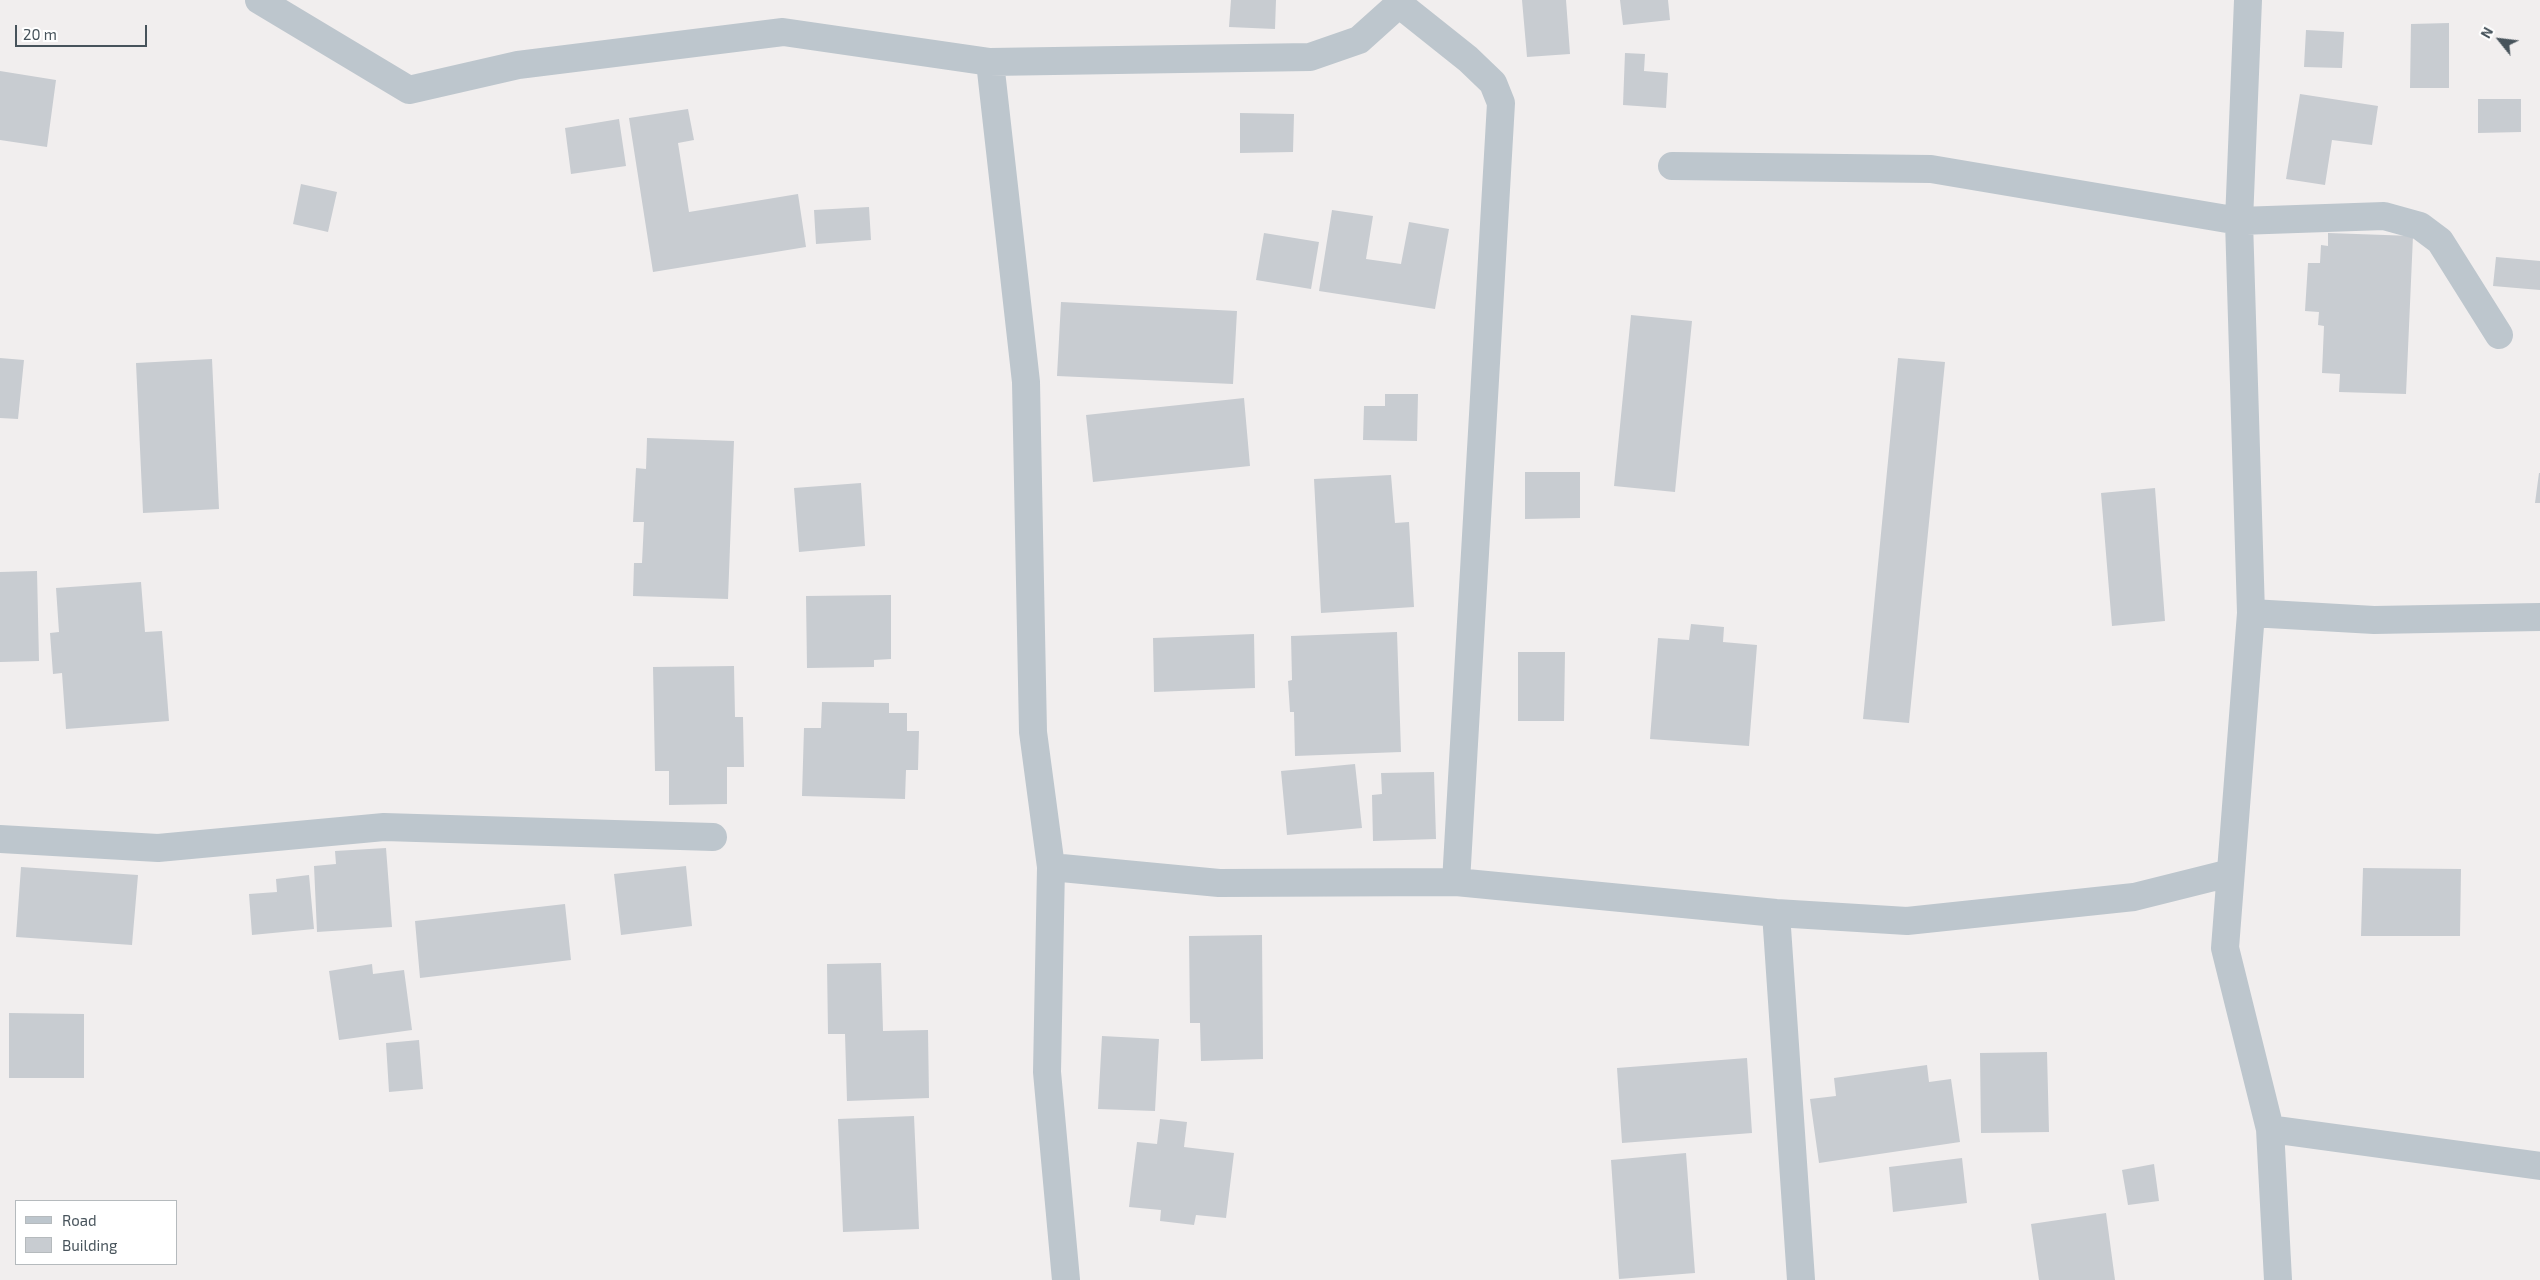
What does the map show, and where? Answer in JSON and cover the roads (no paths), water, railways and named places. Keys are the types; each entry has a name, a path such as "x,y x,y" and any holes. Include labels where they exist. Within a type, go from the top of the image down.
{"street":[{"path":"259,0 409,90 518,65 783,32 990,62 1310,57 1359,40 1400,2 1468,59 1493,83 1501,103 1456,882"},
{"path":"2248,0 2240,221 2251,613 2225,948 2270,1129 2278,1280"},
{"path":"990,62 1026,382 1033,732 1051,867 1047,1072 1066,1280"},
{"path":"1672,166 1931,169 2240,221 2384,216 2420,226 2440,241 2499,336"},
{"path":"2251,613 2374,620 2540,617"},
{"path":"0,839 158,848 384,826 713,837"},
{"path":"1051,867 1219,883 1456,882 1776,913 1907,921 2134,897 2230,873"},
{"path":"1776,913 1801,1280"},
{"path":"2270,1129 2540,1166"}]}
